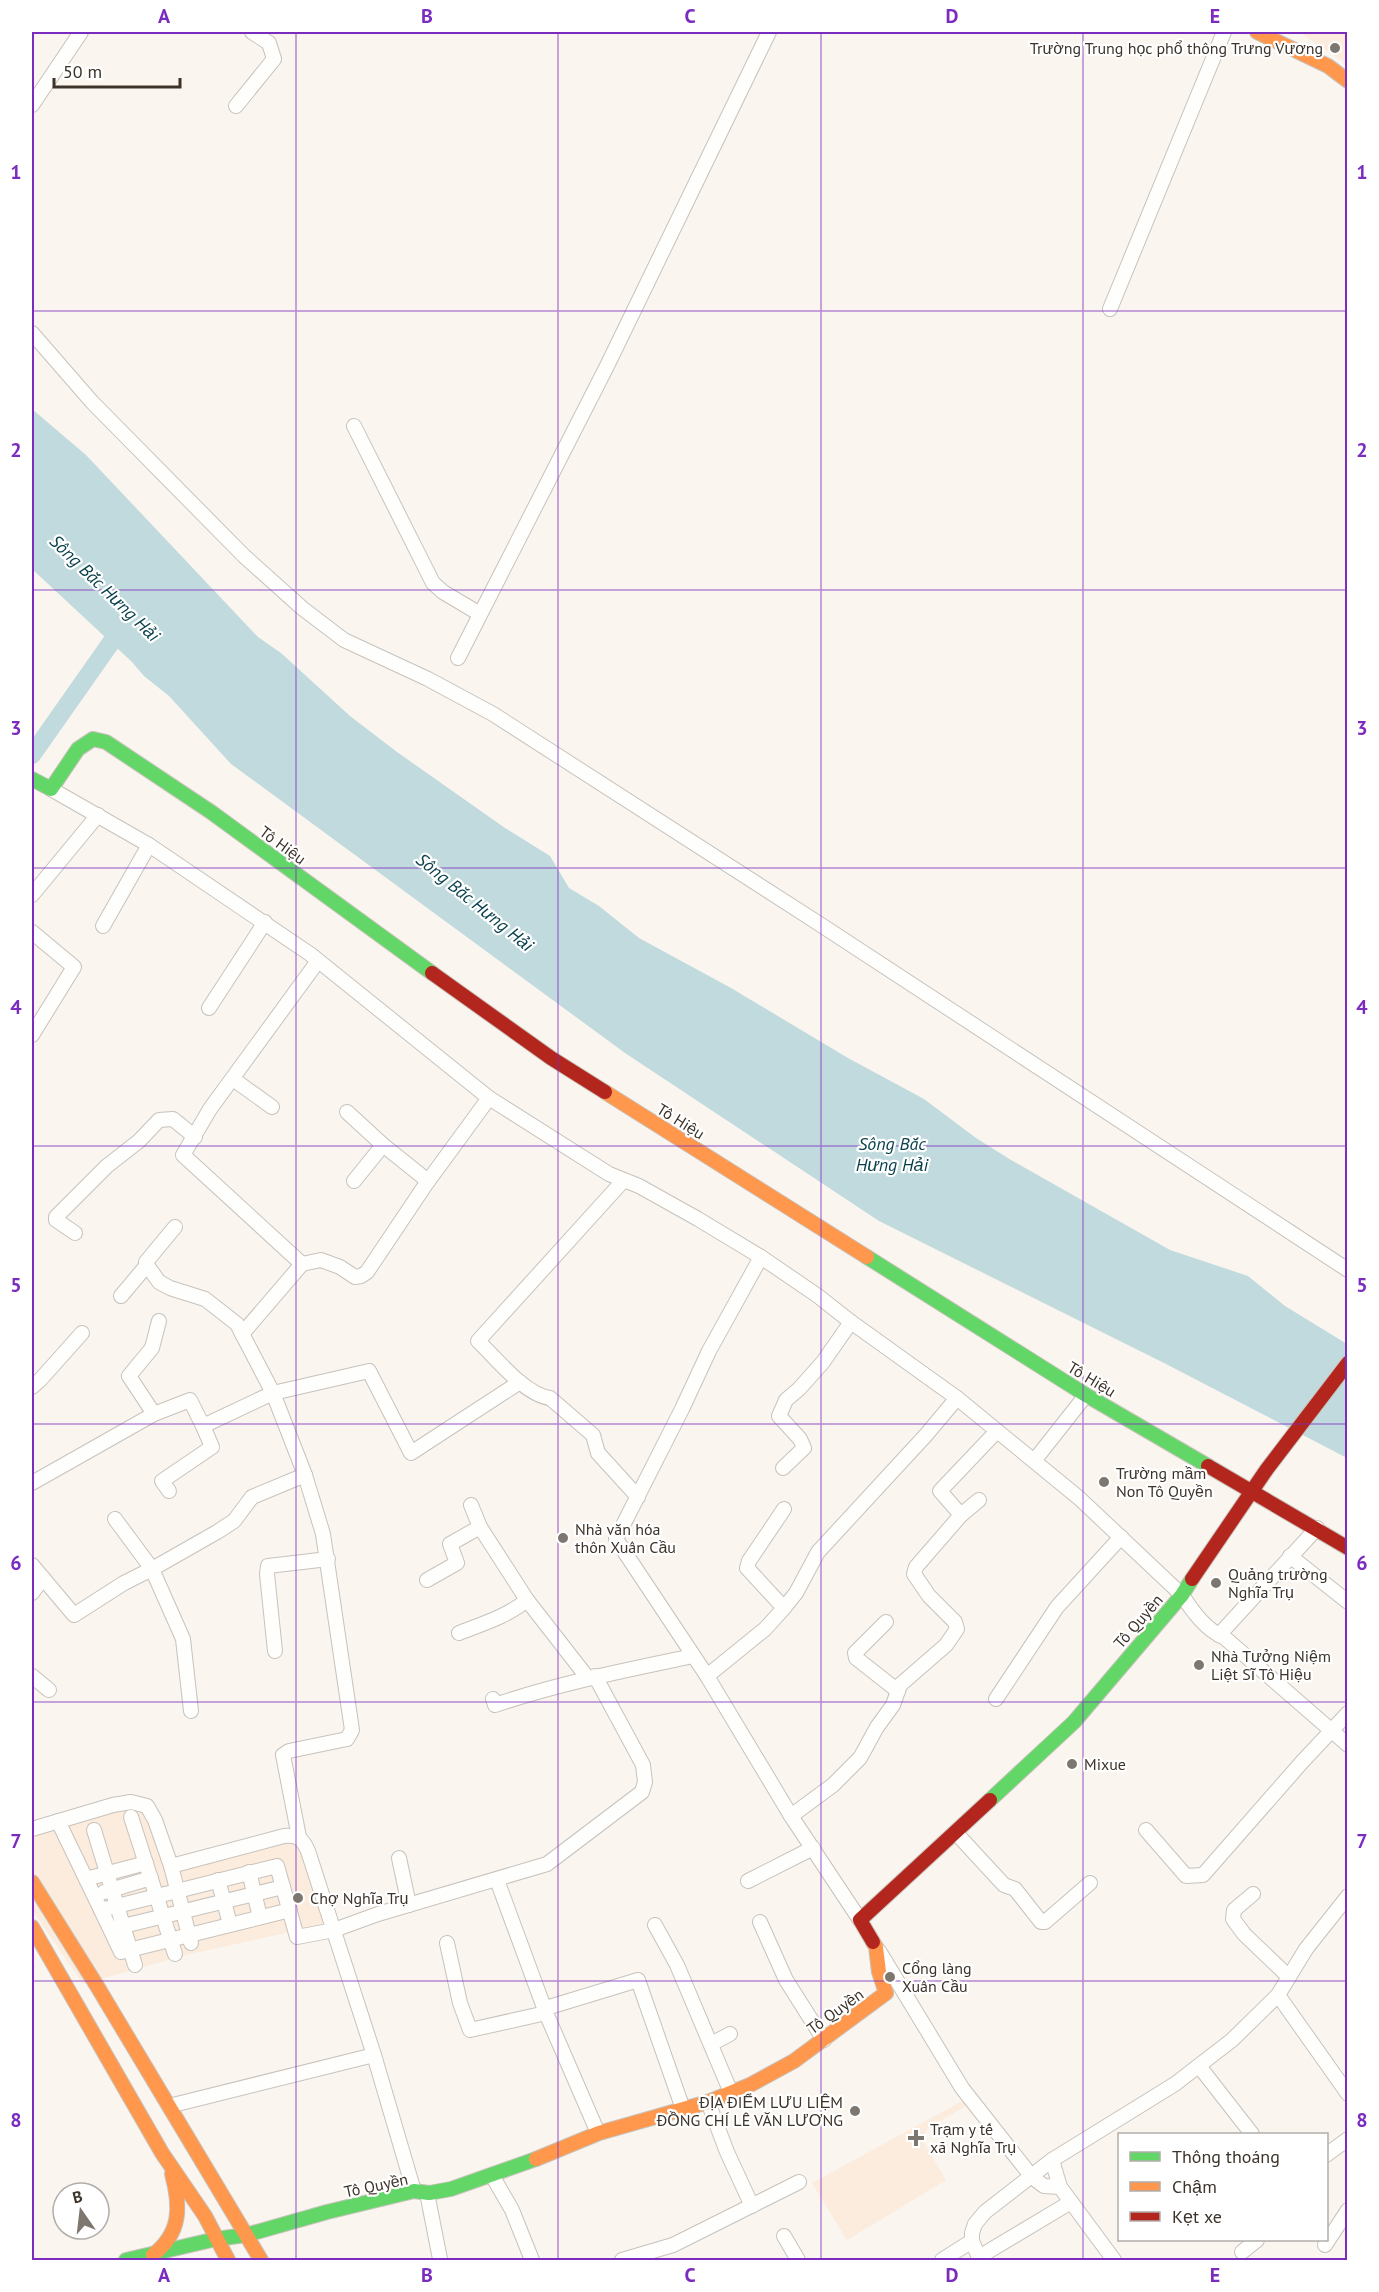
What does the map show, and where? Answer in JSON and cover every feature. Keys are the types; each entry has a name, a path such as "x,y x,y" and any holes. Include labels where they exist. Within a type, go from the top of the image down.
{"main road":[{"path":"1257,32 1328,66 1347,81"},
{"name":"Tô Hiệu","path":"40,784 78,749 93,739 106,742 211,812 340,908 551,1058 1086,1395 1252,1493 1317,1528 1347,1548"},
{"name":"Tô Quyền","path":"126,2260 216,2239 246,2235 327,2212 493,2177 598,2133 732,2095 773,2074 870,2007 886,1993 879,1972 876,1947 860,1920 1074,1722 1182,1595 1268,1469 1347,1364"},
{"path":"32,1882 97,1986 156,2114 177,2191 178,2215 171,2238 151,2256"},
{"path":"32,1927 156,2114 246,2235 261,2260"},
{"path":"168,2163 205,2216 228,2260"}],"street":[{"path":"32,105 81,32"},
{"path":"236,106 274,58 269,43 252,32"},
{"path":"458,658 607,366 769,32"},
{"path":"1110,309 1224,32"},
{"path":"32,333 92,402 244,556 302,608 344,640 428,679 493,714 818,923 1347,1270"},
{"path":"354,426 433,583 443,592 480,614"},
{"path":"40,784 149,845 265,922 355,988 489,1098 609,1174 639,1186 761,1257 957,1398 1080,1498 1182,1595 1192,1611 1347,1745"},
{"path":"32,895 98,815"},
{"path":"103,926 149,845"},
{"path":"209,1008 265,922"},
{"path":"32,932 74,967 32,1035"},
{"path":"302,1264 183,1155 210,1109 318,961"},
{"path":"233,1079 273,1107"},
{"path":"242,1334 302,1264 321,1260 340,1267 355,1277 367,1272 428,1181 489,1098"},
{"path":"347,1112 428,1181"},
{"path":"75,1233 56,1220 56,1217 107,1166 139,1141 159,1120 173,1119 195,1137"},
{"path":"354,1181 383,1145"},
{"path":"623,1180 478,1341 520,1382 542,1397 550,1398 593,1435 598,1453 638,1497"},
{"path":"121,1296 147,1265 150,1254 175,1227"},
{"path":"761,1257 709,1351 616,1539 706,1676 791,1816 860,1920"},
{"path":"147,1265 159,1282 170,1288 205,1299 237,1324 273,1393 305,1475 318,1516 328,1559 352,1730 347,1739 289,1751 283,1755 299,1837 308,1851 440,2259"},
{"path":"154,1414 129,1376 152,1348 159,1321"},
{"path":"783,1468 804,1449 800,1439 779,1416 786,1400 800,1389 823,1362 851,1322"},
{"path":"32,1386 82,1333"},
{"path":"203,1426 273,1393 369,1371 411,1453 520,1382"},
{"path":"1034,1461 1086,1395"},
{"path":"706,1676 765,1629 784,1608 796,1593 818,1552 957,1398"},
{"path":"32,1483 154,1414 189,1400 212,1447 162,1481 169,1491"},
{"path":"961,1515 940,1491 997,1431"},
{"path":"32,1565 74,1615 124,1583 234,1521 252,1497 305,1475"},
{"path":"791,1816 833,1785 860,1758 877,1727 893,1706 905,1679 946,1645 957,1629 956,1622 928,1596 914,1574 916,1567 961,1515 979,1500"},
{"path":"101,1910 277,1866 297,1937 334,1930 547,1864 642,1792 645,1782 643,1765 591,1677 527,1600 480,1527 471,1505"},
{"path":"784,1509 747,1568 784,1608"},
{"path":"114,1519 152,1569 183,1639 190,1711"},
{"path":"427,1580 457,1563 450,1544 480,1527"},
{"path":"1219,1635 1317,1528"},
{"path":"996,1699 1057,1607 1120,1537"},
{"path":"1290,1556 1347,1602"},
{"path":"275,1651 268,1566 328,1559"},
{"path":"32,1593 43,1578"},
{"path":"459,1633 496,1618 527,1600"},
{"path":"886,1622 855,1653 856,1658 898,1691"},
{"path":"493,1699 495,1705 538,1690 693,1656"},
{"path":"32,1676 49,1690"},
{"path":"1146,1830 1185,1876 1203,1875 1347,1713"},
{"path":"32,1829 131,1802 147,1806 155,1820 171,1866 190,1938"},
{"path":"131,1817 175,1954"},
{"path":"58,1821 101,1910 117,1927"},
{"path":"94,1830 117,1906 117,1927 121,1952 170,1939 190,1938 204,1930 290,1910"},
{"path":"956,1833 1004,1885 1015,1889 1041,1922 1045,1922 1090,1883"},
{"path":"171,1866 284,1836 299,1837"},
{"path":"748,1881 813,1848"},
{"path":"399,1858 409,1905"},
{"path":"86,1879 146,1863"},
{"path":"249,1872 260,1917"},
{"path":"94,1895 151,1878"},
{"path":"219,1880 230,1924"},
{"path":"497,1880 546,2011 598,2133"},
{"path":"193,1886 204,1930"},
{"path":"117,1927 283,1887"},
{"path":"1253,1894 1234,1910 1233,1919 1289,1977"},
{"path":"1071,2202 980,2259 972,2241 975,2224 985,2212 1052,2160 1175,2084 1232,2040 1278,1995 1306,1949 1347,1896"},
{"path":"760,1922 789,1986 824,2040"},
{"path":"655,1925 677,1965 732,2095"},
{"path":"447,1943 460,2003 471,2035 638,1980 683,2109"},
{"path":"876,1947 962,2088 1032,2177 1044,2186 1060,2187"},
{"path":"130,1950 135,1965"},
{"path":"886,1993 900,1985"},
{"path":"1278,1995 1347,2094"},
{"path":"711,2044 730,2034"},
{"path":"156,2114 374,2055"},
{"path":"1199,2066 1251,2133"},
{"path":"708,2102 727,2152 752,2206"},
{"path":"1113,2122 1121,2133"},
{"path":"1328,2153 1347,2139"},
{"path":"1052,2160 1060,2187 1114,2260"},
{"path":"493,2177 512,2210 532,2260"},
{"path":"622,2260 673,2245 799,2182"},
{"path":"1328,2240 1347,2210"},
{"path":"783,2236 798,2260"},
{"path":"942,2260 972,2241"},
{"path":"1242,2252 1256,2241"},
{"path":"1325,2245 1328,2241"}],"shaded area":[{"name":"Trường Trung học phổ thông Trưng Vương","path":"1299,32 1347,32 1347,64"},
{"path":"113,1805 147,1806 171,1866 295,1835 330,1923 186,1955 83,1984 32,1910 32,1829"},
{"path":"964,2100 967,2105 927,2129 922,2140 946,2180 847,2240 812,2183"}],"water":[{"name":"Sông Bắc Hưng Hải","path":"32,409 86,455 258,637 281,653 350,716 397,752 505,828 550,856 569,888 599,906 639,938 924,1099 976,1138 1011,1160 1170,1250 1248,1276 1285,1306 1347,1344 1347,1458 1166,1364 879,1221 625,1053 231,764 169,696 144,676 132,662 32,569"}],"waterway":[{"path":"32,755 124,624"}],"traffic: fast":[{"path":"32,779 51,789 78,749 93,739 106,742 211,812 432,973"},
{"path":"867,1257 1086,1395 1208,1466"},
{"path":"990,1800 1074,1722 1182,1595 1192,1579"},
{"path":"126,2260 216,2239 246,2235 414,2191 429,2193 451,2189 536,2159"}],"traffic: slow":[{"path":"1257,32 1328,66 1348,81"},
{"path":"605,1092 867,1257"},
{"path":"32,1882 261,2260"},
{"path":"32,1927 162,2153 205,2216 228,2260"},
{"path":"536,2159 599,2133 708,2102 750,2085 794,2061 886,1993 873,1942"},
{"path":"153,2255 162,2247 174,2228 177,2197 172,2174"}],"traffic: jam":[{"path":"432,973 551,1058 605,1092"},
{"path":"1192,1579 1267,1469 1348,1363"},
{"path":"1208,1466 1348,1548"},
{"path":"873,1942 860,1920 990,1800"}],"place":[{"name":"Trường Trung học phổ thông Trưng Vương","path":"1335,48"},
{"name":"Trường mầm Non Tô Quyền","path":"1104,1482"},
{"name":"Nhà văn hóa thôn Xuân Cầu","path":"563,1538"},
{"name":"Quảng trường Nghĩa Trụ","path":"1216,1583"},
{"name":"Nhà Tưởng Niệm Liệt Sĩ Tô Hiệu","path":"1199,1665"},
{"name":"Mixue","path":"1072,1764"},
{"name":"Chợ Nghĩa Trụ","path":"298,1898"},
{"name":"Cổng làng Xuân Cầu","path":"890,1977"},
{"name":"ĐỊA ĐIỂM LƯU LIỆM ĐỒNG CHÍ LÊ VĂN LƯƠNG","path":"855,2111"},
{"name":"Trạm y tế xã Nghĩa Trụ","path":"916,2138"}]}
